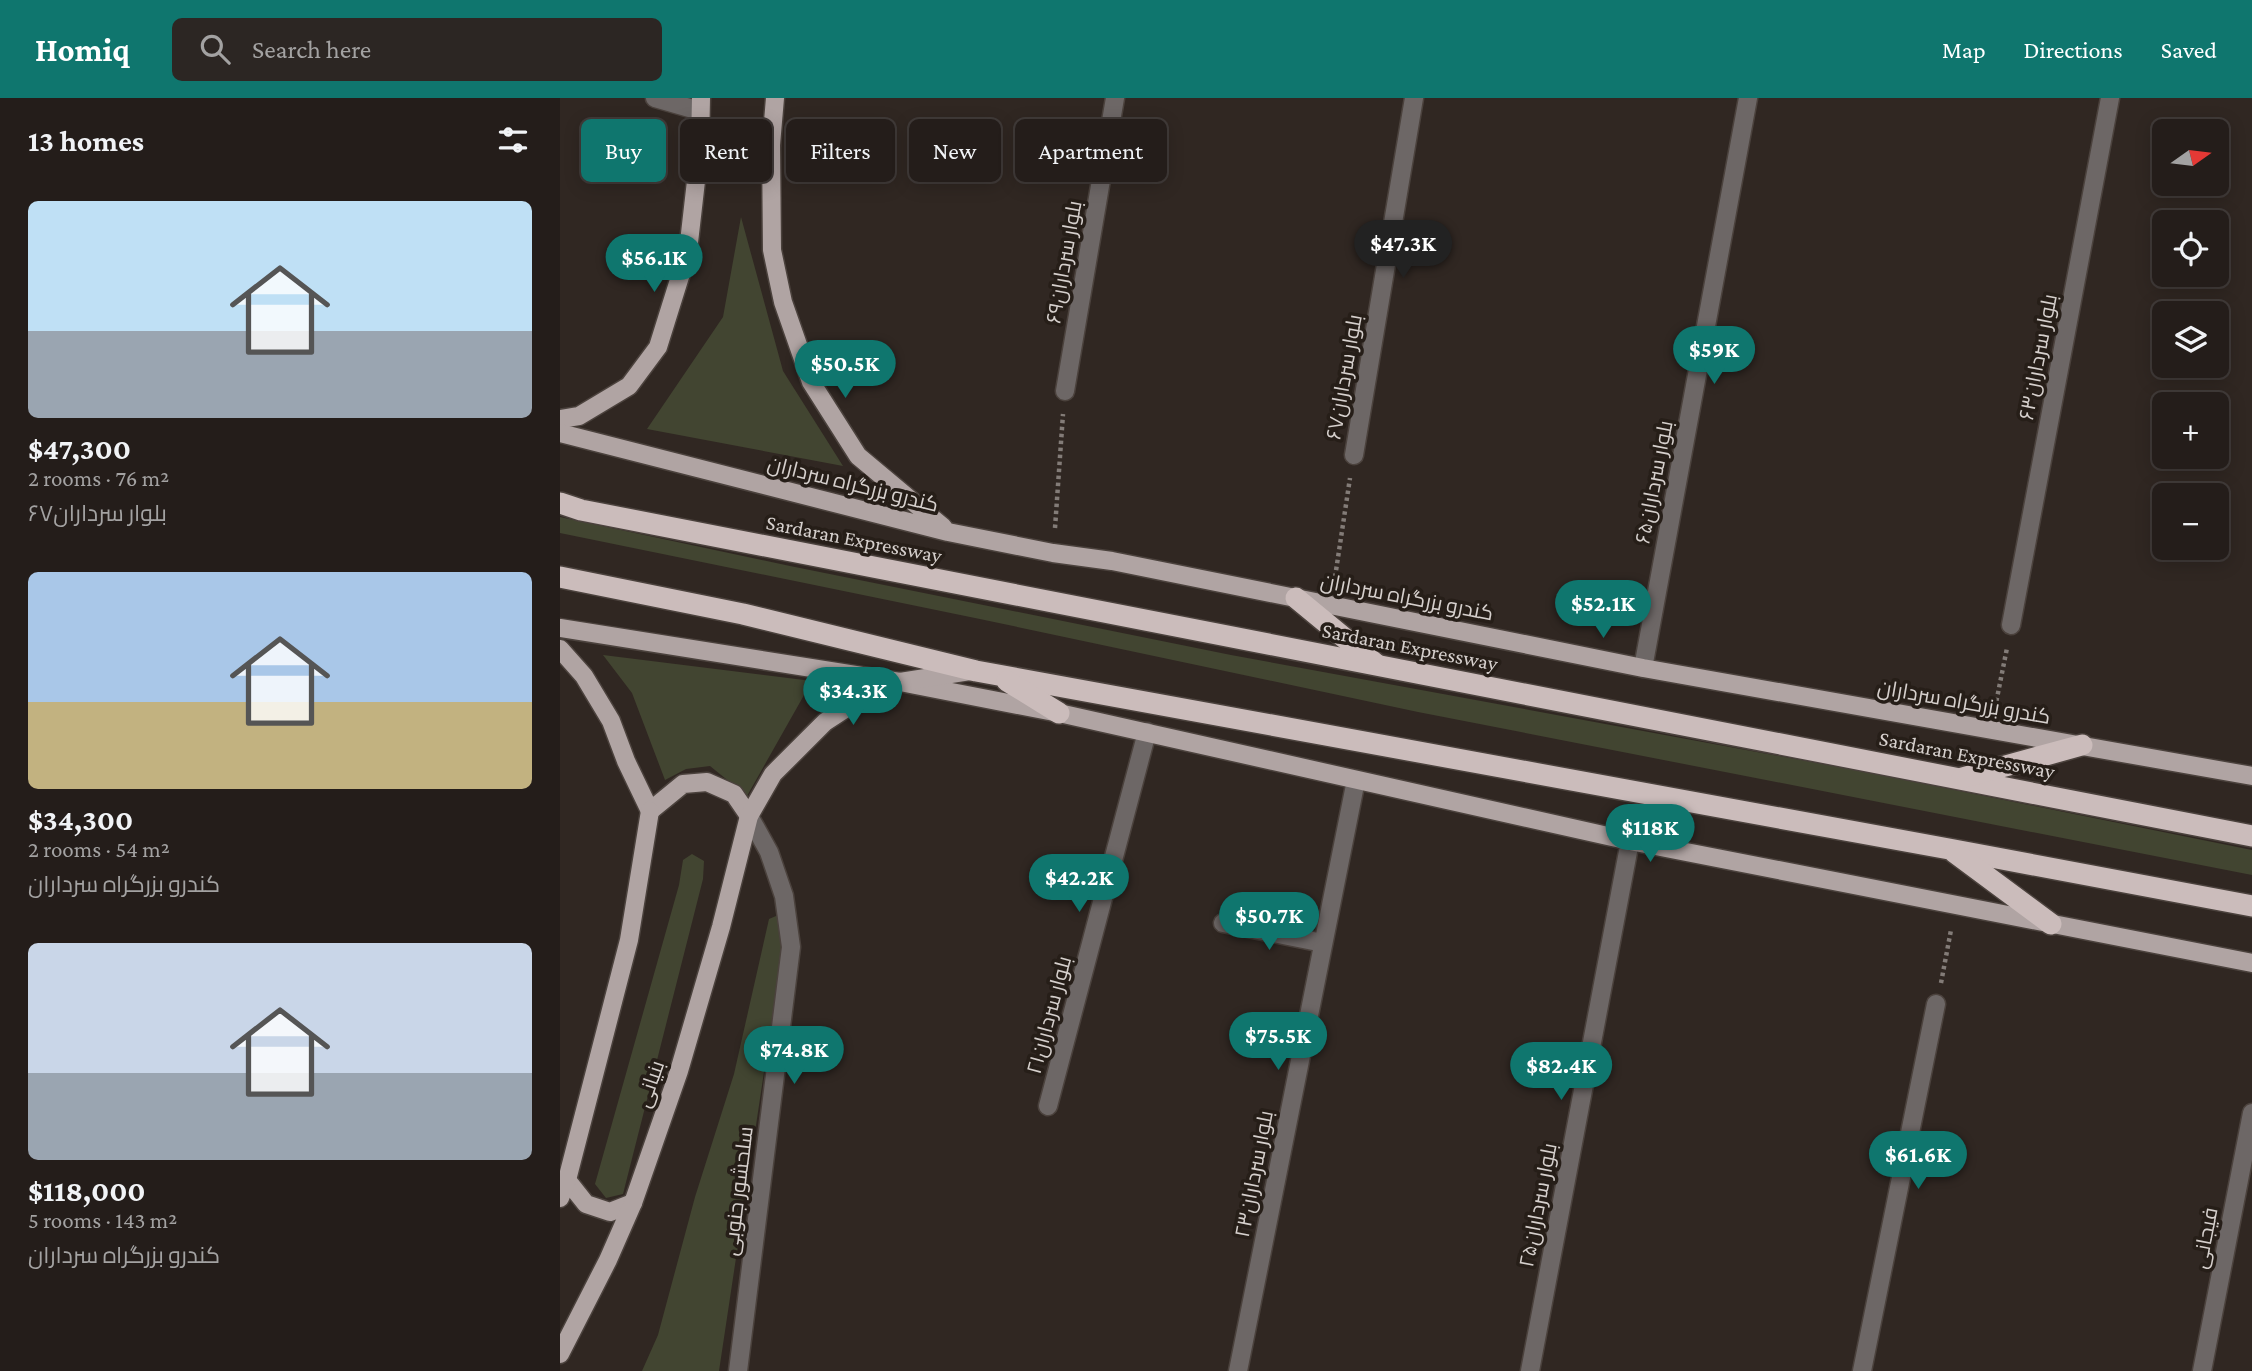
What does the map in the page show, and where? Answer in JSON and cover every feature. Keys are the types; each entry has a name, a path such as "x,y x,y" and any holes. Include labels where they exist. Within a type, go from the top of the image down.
{"highway":[{"name":"Sardaran Expressway","path":"560,503 594,513 2252,836"},
{"path":"560,577 743,614 986,672 2252,906"},
{"path":"1296,598 1377,666"},
{"path":"986,672 1059,713"},
{"path":"1958,779 2082,746"},
{"path":"1949,849 2051,924"}],"main road":[{"path":"772,133 775,98"},
{"path":"560,419 579,416 629,386 658,347 688,251 696,182"},
{"path":"771,182 772,250 783,302 811,382 858,456 948,531"},
{"name":"کندرو بزرگراه سرداران","path":"560,433 948,531 1053,553 1112,561 1643,668 2252,776"},
{"path":"560,628 900,682 1059,713 1630,841 2252,963"},
{"path":"560,649 583,676 611,721 626,761 650,811 629,940 560,1198"},
{"path":"900,682 986,672"},
{"name":"بنیانی","path":"560,1354 608,1260 633,1203 679,1071 749,816 773,774 825,722 848,707 900,682"},
{"path":"650,811 683,784 707,782 734,794 749,816"},
{"path":"564,1179 586,1204 610,1212 633,1203"}],"street":[{"path":"655,98 700,104"},
{"name":"بلوار سرداران۶۹","path":"1065,391 1115,98"},
{"name":"بلوار سرداران۶۷","path":"1354,455 1414,98"},
{"name":"بلوار سرداران۶۵","path":"1643,668 1748,98"},
{"name":"بلوار سرداران۶۳","path":"2011,625 2110,98"},
{"name":"بلوار سرداران۲۱","path":"1048,1106 1147,732"},
{"name":"بلوار سرداران۲۳","path":"1238,1371 1356,780"},
{"name":"سلحشور جنوبی","path":"738,1371 791,947 784,897 769,852 749,816"},
{"name":"بلوار سرداران۲۵","path":"1530,1371 1630,841"},
{"path":"1223,923 1323,943"},
{"path":"1861,1371 1937,1004"},
{"name":"فیجانی","path":"2202,1371 2252,1113"}],"path":[{"path":"1053,553 1065,391"},
{"path":"1330,605 1354,455"},
{"path":"1991,729 2011,625"},
{"path":"1937,1004 1956,905"}],"green space":[{"path":"741,217 783,371 843,466 647,429 723,317"},
{"path":"560,517 1231,655 1866,772 2252,850 2252,875 1418,712 560,533"},
{"path":"603,655 812,681 747,796 710,766 686,769 665,780 632,693"},
{"path":"692,854 704,861 703,879 623,1194 606,1198 595,1184 679,885 683,860"},
{"path":"783,913 784,939 719,1371 642,1371 658,1335 695,1197 734,1074 769,919"}]}
